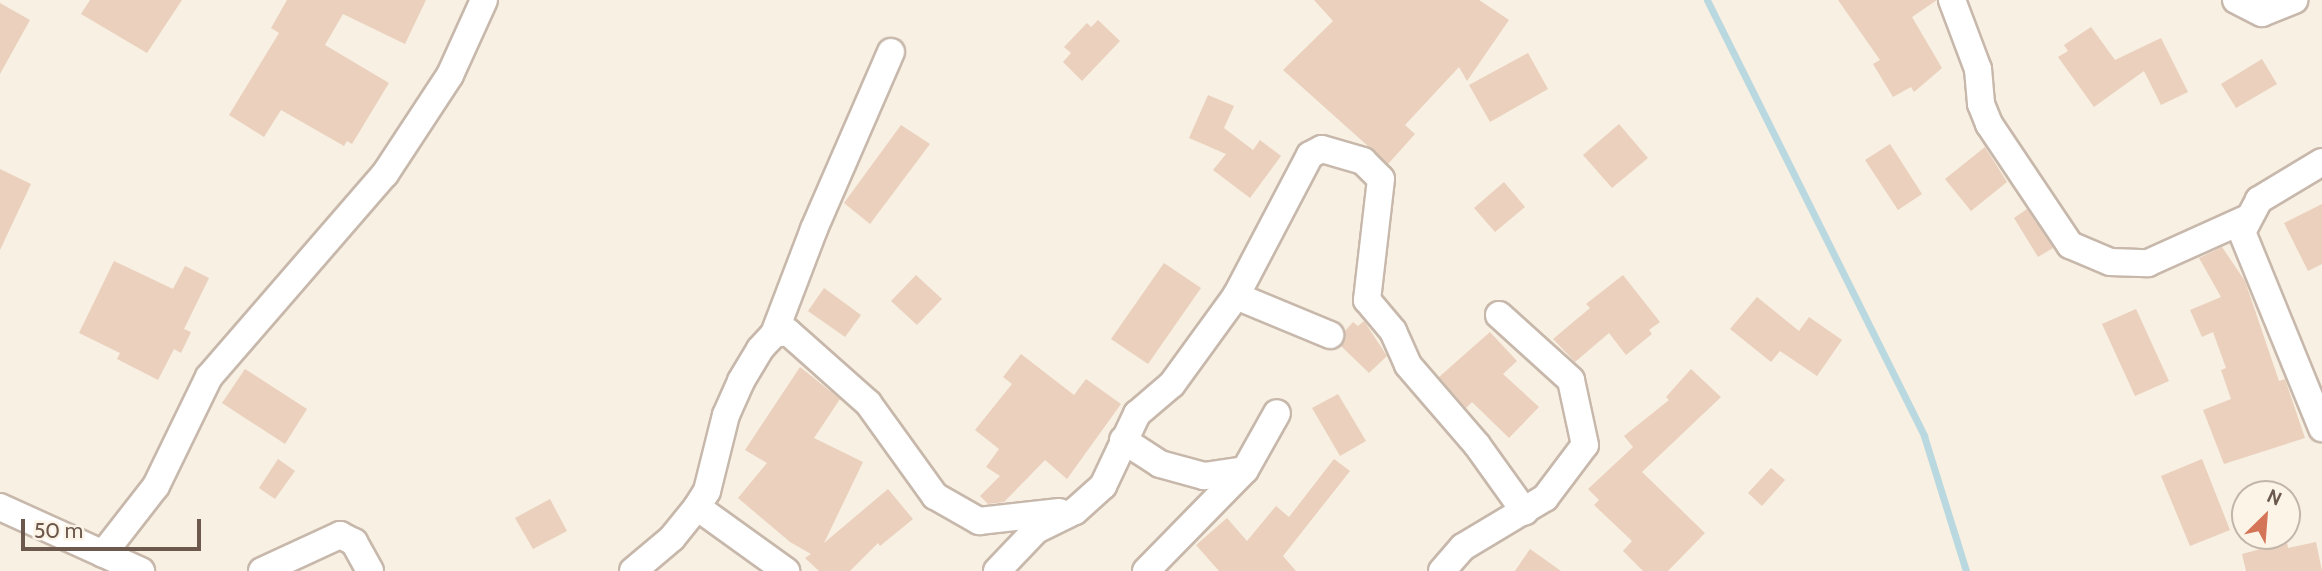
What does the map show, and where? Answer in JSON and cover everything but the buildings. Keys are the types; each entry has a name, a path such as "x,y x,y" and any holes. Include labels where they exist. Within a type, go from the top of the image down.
{"street":[{"path":"103,554 156,486 209,377 384,174 450,75 484,0"},
{"path":"1952,0 1978,69 1981,104 1989,124 2070,245 2110,262 2148,263 2246,219 2259,200 2322,162"},
{"path":"2236,0 2249,11 2262,13 2295,0"},
{"path":"633,571 672,538 707,491 726,415 741,381 760,349 774,334 814,229 891,51"},
{"path":"997,571 1037,530 1075,510 1103,486 1137,414 1171,384 1236,296 1310,155 1322,149 1363,161 1381,179 1367,300 1393,331 1408,365 1477,445 1525,512"},
{"path":"2246,219 2245,248 2322,428"},
{"path":"1236,296 1330,335"},
{"path":"1442,571 1463,547 1545,498 1586,445 1583,420 1571,380 1499,315"},
{"path":"774,334 788,332 868,403 935,496 979,521 1075,510"},
{"path":"1146,571 1245,470 1277,413"},
{"path":"1123,440 1160,464 1204,476 1245,470"},
{"path":"0,507 141,571"},
{"path":"697,507 786,571"},
{"path":"262,571 340,535 354,542 370,571"}],"waterway":[{"path":"1707,0 1924,436 1966,571"}]}
